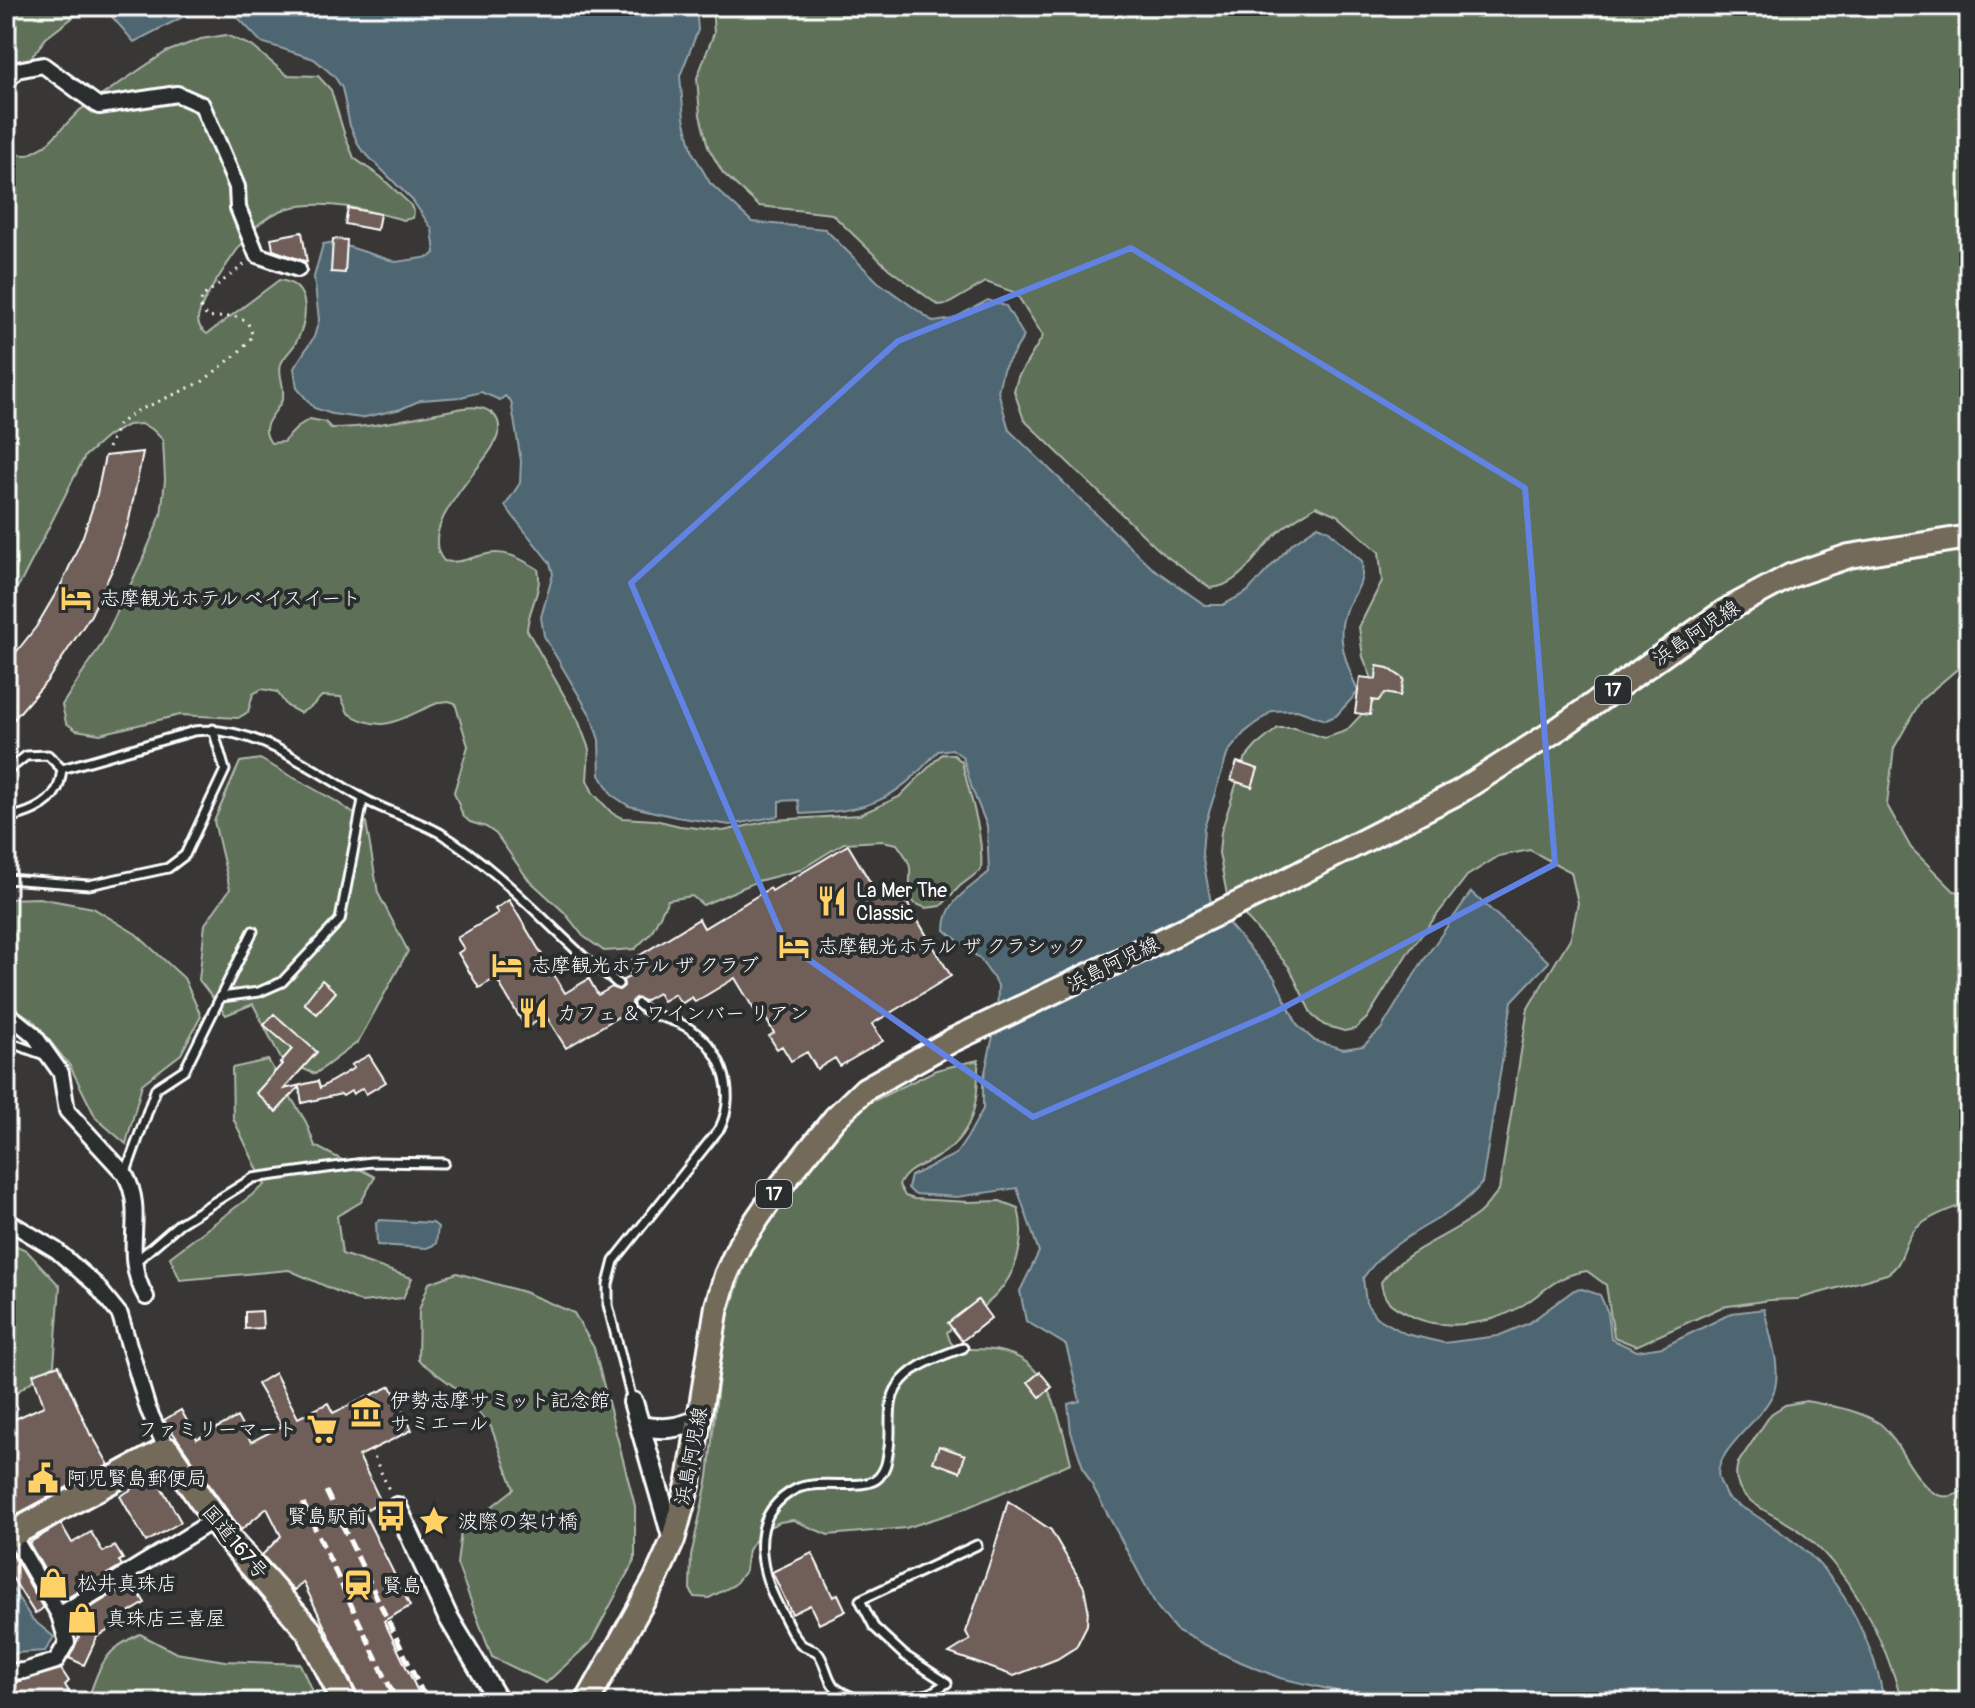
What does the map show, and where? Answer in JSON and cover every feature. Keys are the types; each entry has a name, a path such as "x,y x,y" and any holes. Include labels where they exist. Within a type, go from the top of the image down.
{"highway":[{"name":"国道167号","path":"167,1450 214,1520 309,1631 345,1702"},
{"path":"8,1532 167,1450"}],"main road":[{"name":"浜島阿児線","path":"587,1702 656,1578 673,1540 689,1481 717,1306 740,1244 775,1193 835,1118 865,1089 953,1040 1273,887 1459,792 1561,727 1725,611 1790,576 1849,556 1969,537"}],"street":[{"path":"6,82 17,70 43,65 99,106 177,94 202,105 237,187 238,208 257,255 298,269"},
{"path":"6,1012 34,1035 50,1057 61,1073 67,1111 125,1174 131,1185 136,1204 133,1264 137,1281 146,1297"},
{"path":"6,1220 56,1250 95,1284 120,1315 148,1409 167,1450"},
{"path":"633,1402 673,1540"},
{"path":"640,1426 661,1430 683,1427 699,1419"},
{"path":"397,1507 447,1615 499,1702"},
{"path":"59,1615 214,1520"},
{"path":"6,1672 24,1671 56,1661 64,1652 67,1642 59,1615 8,1532"}],"lane":[{"path":"6,879 89,885 168,868 185,855 225,770 213,729"},
{"path":"62,769 194,731 213,729 239,733 320,771 363,800 413,818 443,835 511,888 587,960 618,984"},
{"path":"6,772 26,756 48,755 62,769"},
{"path":"6,818 41,806 57,789 62,769"},
{"path":"221,997 259,992 282,982 340,920 363,800"},
{"path":"125,1174 156,1088 185,1069 253,931"},
{"path":"633,1402 608,1305 608,1284 614,1261 720,1128 729,1102 725,1077 713,1050 704,1040 686,1027 648,1014 638,1004"},
{"path":"6,1041 50,1057"},
{"path":"133,1264 179,1224 253,1178 371,1162 444,1163"},
{"path":"865,1702 834,1688 817,1653 799,1643 779,1609 763,1565 761,1538 772,1511 796,1489 806,1485 876,1480 886,1466 891,1404 898,1383 940,1356 963,1348"},
{"path":"876,1702 929,1694 947,1683 904,1655 874,1627 860,1600 977,1545"}],"path":[{"path":"108,448 118,425 135,412 202,382 238,353 253,336 247,321 234,316 208,318 200,307 202,297 257,255"},
{"path":"371,1450 397,1507"}],"highlighted area":[{"path":"1131,248 1525,488 1555,864 1271,1014 1033,1117 785,943 631,583 898,341"}],"green space":[{"path":"6,6 88,6 46,38 6,91"},
{"path":"712,6 1969,6 1969,659 1921,700 1894,748 1887,805 1911,848 1954,891 1969,893 1969,1202 1939,1214 1918,1227 1909,1238 1897,1265 1887,1274 1798,1299 1722,1307 1636,1346 1614,1337 1606,1285 1587,1271 1560,1279 1523,1305 1481,1322 1433,1323 1406,1313 1388,1301 1381,1282 1391,1271 1414,1252 1478,1214 1499,1190 1528,1008 1571,937 1578,903 1571,872 1530,850 1499,856 1467,876 1407,954 1367,1018 1355,1029 1344,1031 1324,1025 1312,1015 1289,967 1227,895 1219,853 1221,832 1244,760 1256,746 1278,728 1294,728 1325,738 1346,731 1379,696 1363,657 1359,627 1382,581 1379,552 1337,515 1316,506 1283,528 1242,573 1222,586 1210,588 1162,553 1024,420 1014,391 1018,377 1043,336 1016,293 986,282 948,304 938,305 889,269 832,214 759,206 723,173 708,147 700,115 697,78 714,33"},
{"path":"226,35 252,46 287,75 318,76 331,90 354,158 381,177 410,204 414,212 413,218 404,220 333,205 285,209 250,233 213,286 198,319 200,328 207,334 279,280 298,288 302,296 305,305 303,325 281,364 283,396 267,425 267,437 271,443 283,442 310,419 325,422 331,428 382,424 463,408 489,411 498,421 497,436 443,518 437,548 444,561 498,553 518,558 538,569 539,585 527,630 578,720 589,749 587,780 593,793 612,813 622,818 723,831 774,820 859,815 899,797 942,754 954,755 962,762 976,815 981,870 941,906 926,908 914,903 909,865 897,844 882,841 844,843 800,870 758,881 703,905 692,896 668,900 651,933 635,949 604,951 583,936 564,912 528,879 496,834 463,816 454,792 468,746 455,703 441,702 396,721 374,724 348,713 341,697 322,696 300,713 287,706 277,692 262,689 253,694 248,712 238,718 180,715 100,734 76,730 66,723 62,705 101,645 161,515 165,480 163,440 152,429 141,424 128,425 109,435 85,456 22,580 6,605 6,154 28,155 45,146 80,110 166,52 201,39"},
{"path":"260,759 334,800 366,822 378,893 408,951 358,1042 315,1074 281,1059 253,1004 226,1015 199,980 205,924 230,889 214,821 240,762"},
{"path":"39,898 93,908 136,934 184,978 201,1016 181,1054 142,1084 126,1144 96,1118 70,1066 34,1021 6,1002 6,899"},
{"path":"268,1060 306,1122 315,1146 375,1177 361,1202 337,1216 342,1254 412,1278 403,1298 361,1302 289,1270 180,1280 170,1257 265,1185 233,1118 232,1068"},
{"path":"978,1060 975,1104 966,1129 947,1150 910,1172 899,1185 905,1196 914,1199 1000,1201 1018,1208 1020,1242 1011,1274 993,1298 947,1332 956,1349 1007,1353 1035,1370 1052,1398 1071,1463 959,1511 906,1528 828,1535 793,1520 780,1522 763,1530 748,1550 745,1571 734,1585 709,1598 694,1597 690,1589 691,1556 708,1477 724,1329 751,1245 809,1157 865,1105 936,1070"},
{"path":"6,1241 26,1250 60,1286 54,1365 6,1400"},
{"path":"457,1273 524,1292 574,1313 594,1348 635,1506 635,1559 591,1642 546,1683 492,1657 457,1564 461,1531 514,1489 491,1427 460,1391 418,1360 419,1310 429,1283"},
{"path":"1806,1401 1853,1411 1879,1423 1925,1486 1936,1494 1948,1496 1962,1491 1969,1471 1969,1702 1902,1702 1876,1630 1850,1585 1817,1546 1798,1530 1754,1504 1739,1487 1736,1476 1738,1463 1771,1414 1785,1405"},
{"path":"140,1634 176,1653 225,1661 300,1664 317,1702 87,1702 104,1660 118,1646"}],"water":[{"path":"113,6 220,6 198,9 134,42 108,12"},
{"path":"220,6 696,6 698,30 680,76 684,118 693,153 710,183 752,222 825,229 878,282 934,322 953,319 988,300 1006,306 1024,336 1003,370 998,391 1009,430 1151,567 1205,605 1223,605 1247,592 1293,543 1318,526 1328,530 1362,561 1361,581 1344,616 1341,634 1346,660 1358,692 1336,716 1325,720 1297,710 1272,711 1244,733 1228,752 1204,828 1202,854 1211,903 1274,977 1298,1026 1315,1041 1343,1049 1363,1046 1381,1029 1471,892 1549,962 1512,1001 1482,1183 1469,1197 1406,1238 1376,1262 1363,1278 1366,1303 1376,1317 1406,1334 1444,1343 1498,1336 1529,1323 1574,1290 1582,1289 1600,1295 1608,1313 1611,1339 1637,1351 1663,1347 1732,1313 1764,1309 1775,1359 1775,1388 1762,1411 1723,1457 1719,1479 1729,1499 1796,1543 1832,1580 1866,1639 1884,1702 1372,1702 1363,1697 1280,1678 1176,1630 1157,1607 1084,1470 1071,1432 1068,1404 1080,1401 1066,1345 1026,1321 1020,1291 1039,1252 1017,1188 957,1197 914,1194 908,1188 911,1176 956,1154 983,1109 983,1081 997,1018 998,985 980,959 945,930 954,903 989,872 987,826 963,757 952,749 938,751 922,769 892,793 862,806 800,814 798,800 779,801 779,816 730,825 629,806 612,795 600,775 599,740 591,716 544,636 541,617 553,574 550,563 505,506 520,483 521,461 511,401 505,396 500,400 481,392 421,400 401,409 361,418 314,408 297,388 294,368 314,337 319,320 314,277 323,244 334,242 396,262 430,257 435,253 432,229 413,201 360,148 350,126 342,88 334,76 314,59 261,42 231,10"},
{"path":"380,1220 433,1223 438,1227 436,1244 427,1248 377,1245 376,1223"},
{"path":"6,1579 32,1619 54,1637 45,1651 15,1653 16,1664 6,1665"}],"building":[{"path":"348,208 380,214 377,230 345,224"},
{"path":"302,232 307,262 273,250 271,238"},
{"path":"333,239 347,240 345,273 331,272"},
{"name":"志摩観光ホテル ベイスイート","path":"143,452 129,520 114,566 91,615 47,681 6,728 6,665 36,627 63,581 83,536 105,456"},
{"path":"1377,666 1388,668 1404,679 1400,696 1385,693 1378,701 1372,700 1370,715 1355,713 1360,677 1376,679"},
{"path":"1237,762 1258,769 1252,787 1231,780"},
{"name":"志摩観光ホテル ザ クラシック","path":"848,845 882,902 900,891 951,976 872,1024 883,1041 840,1066 835,1058 817,1069 807,1052 791,1061 782,1046 777,1049 769,1036 774,1033 761,1010 756,1013 735,978 695,1002 692,997 681,1004 675,994 663,1001 658,993 644,1001 635,998 633,1008 566,1048 546,1016 526,1028 496,978 479,988 458,953 464,949 457,938 498,913 495,909 509,900 565,993 589,979 598,995 612,987 619,990 624,986 623,980 631,976 624,965 699,919 704,928"},
{"path":"322,980 336,992 317,1014 304,1003"},
{"path":"274,1014 317,1052 284,1089 318,1081 320,1088 354,1068 351,1065 369,1055 386,1082 366,1094 363,1088 353,1094 351,1091 343,1096 302,1103 299,1087 276,1112 256,1093 292,1049 264,1025"},
{"path":"978,1300 991,1318 962,1341 948,1323"},
{"path":"262,1311 263,1328 245,1329 245,1312"},
{"path":"59,1365 91,1436 109,1465 6,1520 6,1423 44,1406 33,1374"},
{"path":"1040,1372 1052,1387 1040,1397 1028,1382"},
{"path":"275,1373 298,1418 328,1403 333,1413 391,1386 412,1430 359,1456 381,1502 363,1511 410,1606 384,1621 423,1702 361,1702 303,1582 294,1591 262,1555 281,1536 267,1508 241,1530 164,1420 181,1410 197,1439 237,1417 251,1442 282,1426 257,1384"},
{"path":"939,1446 965,1455 960,1472 933,1462"},
{"path":"155,1476 181,1522 146,1542 120,1496"},
{"path":"1008,1501 1051,1530 1084,1587 1088,1608 1087,1625 1076,1647 1057,1659 1014,1676 949,1653 970,1640 966,1632"},
{"path":"61,1524 72,1543 91,1532 103,1552 115,1546 123,1559 119,1561 122,1565 62,1601 29,1543"},
{"path":"12,1553 43,1608 35,1614 6,1568 6,1557"},
{"path":"812,1553 833,1597 838,1594 846,1611 819,1624 810,1605 792,1614 772,1572"},
{"path":"132,1582 145,1603 112,1623 114,1627 97,1637 84,1665 69,1658 79,1637 71,1620"},
{"path":"61,1669 69,1681 65,1685 70,1693 57,1702 8,1702 6,1685"}],"railway":[{"path":"326,1491 427,1702"},
{"path":"303,1503 397,1702"}],"place":[{"name":"志摩観光ホテル ベイスイート","path":"76,598"},
{"name":"La Mer The Classic","path":"832,901"},
{"name":"志摩観光ホテル ザ クラシック","path":"794,946"},
{"name":"志摩観光ホテル ザ クラブ","path":"507,965"},
{"name":"カフェ ＆ ワインバー リアン","path":"533,1013"},
{"name":"伊勢志摩サミット記念館 サミエール","path":"366,1412"},
{"name":"ファミリーマート","path":"322,1429"},
{"name":"阿児賢島郵便局","path":"43,1478"},
{"name":"賢島駅前","path":"391,1516"},
{"name":"波際の架け橋","path":"434,1521"},
{"name":"松井真珠店","path":"53,1583"},
{"name":"賢島","path":"358,1585"},
{"name":"真珠店三喜屋","path":"82,1618"}]}
